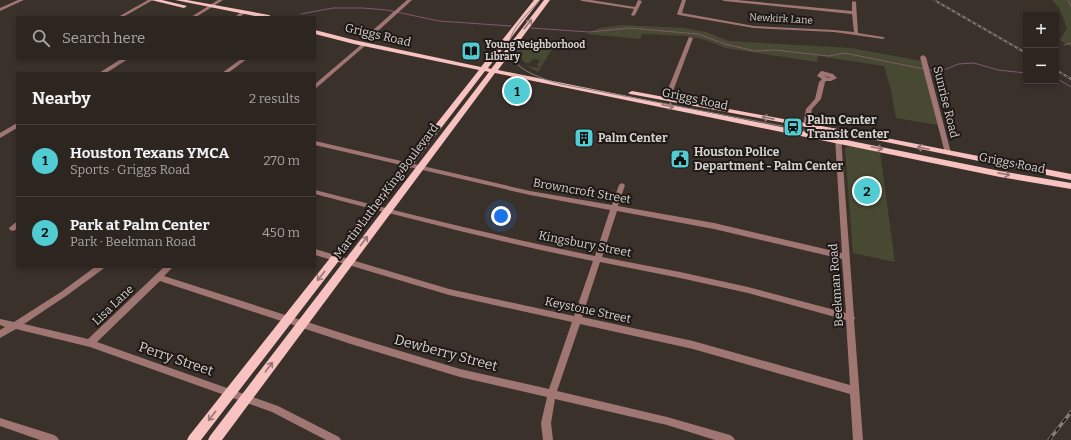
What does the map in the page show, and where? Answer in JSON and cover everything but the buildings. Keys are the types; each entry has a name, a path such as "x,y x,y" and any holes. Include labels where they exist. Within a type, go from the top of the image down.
{"main road":[{"path":"152,0 241,16"},
{"path":"178,0 211,6 241,16"},
{"name":"Martin Luther King Boulevard","path":"214,440 469,103 489,68 537,0"},
{"name":"Martin Luther King Boulevard","path":"193,440 458,101 489,68 547,0"},
{"name":"Griggs Road","path":"316,26 365,42"},
{"name":"Griggs Road","path":"316,32 986,171 1071,186"},
{"name":"Griggs Road","path":"489,68 834,130 1071,178"},
{"path":"458,101 469,103"},
{"path":"437,128 448,130"}],"street":[{"path":"11,0 20,1"},
{"path":"122,16 152,0"},
{"path":"195,16 221,0"},
{"path":"316,86 410,0"},
{"path":"582,0 636,8"},
{"name":"Newkirk Lane","path":"684,0 679,14 754,27 823,30 884,38"},
{"path":"724,0 855,13"},
{"path":"0,10 20,1"},
{"path":"633,15 640,1"},
{"path":"854,2 856,34"},
{"path":"667,99 691,38"},
{"name":"Sunrise Road","path":"923,57 948,153"},
{"path":"104,72 123,60"},
{"path":"226,72 243,60"},
{"path":"806,125 809,109 818,99 822,82 826,79"},
{"path":"0,136 16,126"},
{"name":"Beekman Road","path":"834,130 837,133 839,140 858,440"},
{"name":"Browncroft Street","path":"316,143 530,193 714,226 846,257"},
{"path":"548,440 546,433 546,418 552,394 622,185"},
{"name":"Kingsbury Street","path":"316,192 387,212 529,245 748,290 851,318"},
{"name":"Keystone Street","path":"316,252 449,292 693,345 855,391"},
{"path":"0,334 56,300 99,268"},
{"name":"Lisa Lane","path":"90,343 168,268"},
{"name":"Dewberry Street","path":"158,277 301,324 460,373 667,422 730,440"},
{"name":"Perry Street","path":"0,322 90,343 274,409 336,440"},
{"path":"0,422 54,440"}],"green space":[{"path":"1052,0 1071,0 1071,47 1060,40 1067,28 1059,8"},
{"path":"622,25 684,28 706,32 729,41 851,48 922,61 938,125 896,118 891,90 884,66 818,56 817,62 725,48 706,40 686,36 642,34 640,39 587,34 600,28"},
{"path":"518,43 552,49 538,72 527,66 538,68 539,66 537,66 540,60 533,59 529,63 525,63 515,48"},
{"path":"851,146 880,152 895,262 853,253 845,148"}],"waterway":[{"path":"1068,0 1071,6"},
{"path":"301,14 333,8 362,8 387,10 439,21 511,26"},
{"path":"531,28 589,32 630,28 698,34 725,44 755,51 775,50 829,56 844,53 924,69"},
{"path":"1064,45 1071,43"},
{"path":"928,70 942,71 958,64 974,63 998,70 1023,73"},
{"path":"1059,80 1071,87"}],"tram line":[{"path":"540,0 515,29 510,40 509,49 512,58 525,70 534,75 561,84 814,132"}],"railway":[{"path":"934,0 1023,51"},
{"path":"1059,72 1071,79"},
{"path":"1049,440 1071,412"}],"place":[{"name":"Young Neighborhood Library","path":"471,51"},
{"name":"Houston Texans YMCA","path":"517,91"},
{"name":"Palm Center Transit Center","path":"793,127"},
{"name":"Palm Center","path":"584,138"},
{"name":"Houston Police Department - Palm Center","path":"680,159"},
{"name":"Park at Palm Center","path":"867,191"}]}
